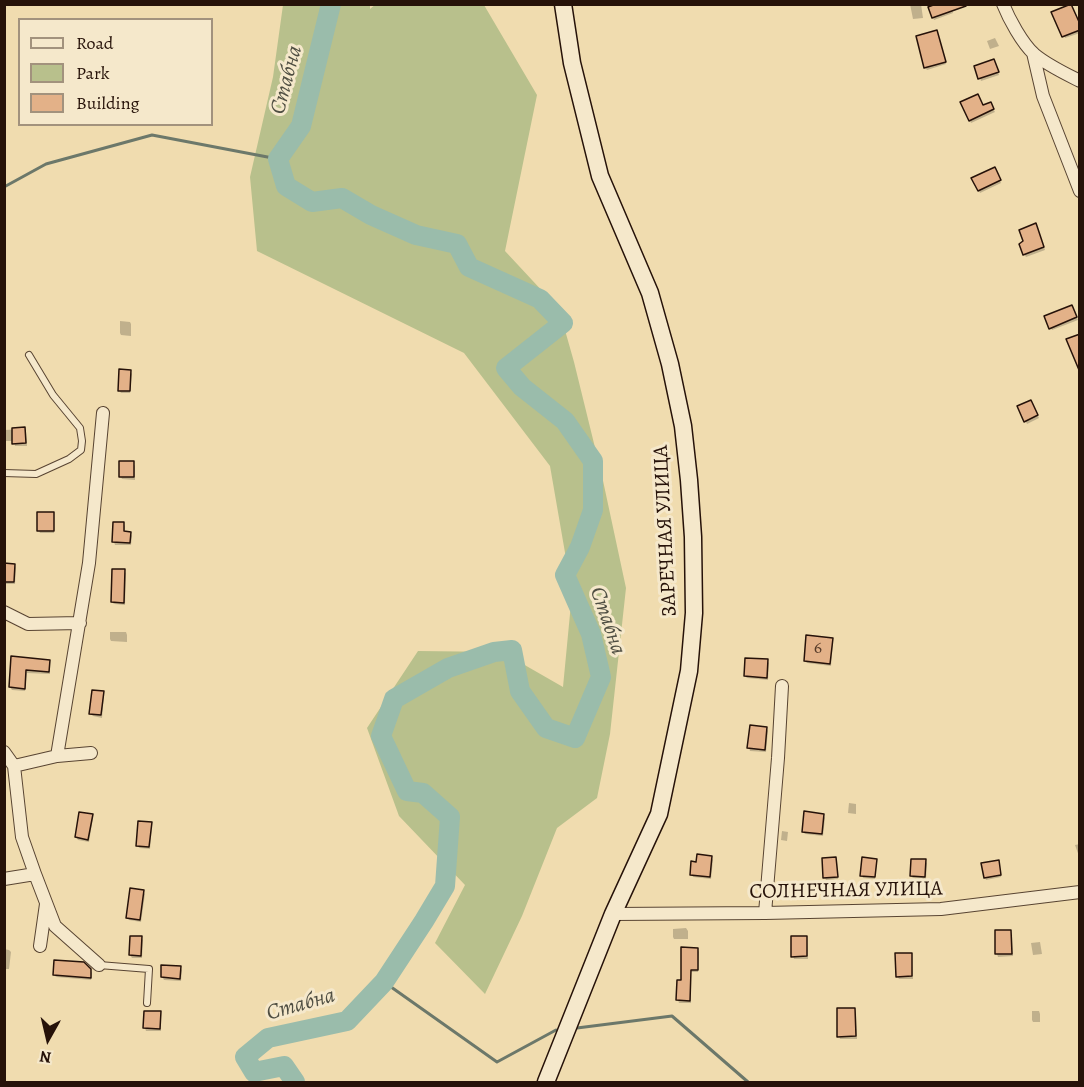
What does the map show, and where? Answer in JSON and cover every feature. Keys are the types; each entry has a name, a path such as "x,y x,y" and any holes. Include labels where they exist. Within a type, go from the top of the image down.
{"street":[{"name":"ЗАРЕЧНАЯ УЛИЦА","path":"546,1083 614,914 659,814 689,671 694,613 693,537 689,480 683,426 670,364 650,293 600,176 572,63 563,4"},
{"path":"1003,4 1010,21 1033,53 1080,81"},
{"path":"1033,53 1043,96 1080,191"},
{"path":"57,756 89,563 103,413"},
{"path":"4,612 28,624 80,623"},
{"path":"765,913 782,686"},
{"path":"4,752 14,766 22,837 55,926 99,965"},
{"path":"14,766 57,756 92,753"},
{"path":"4,879 35,874"},
{"name":"СОЛНЕЧНАЯ УЛИЦА","path":"614,914 941,909 1080,892"},
{"path":"40,946 46,902"}],"lane":[{"path":"4,473 36,474 69,459 81,450 80,428 53,395 29,355"},
{"path":"99,965 149,969 147,1003"}],"green space":[{"path":"376,4 484,5 537,95 505,251 559,309 602,476 626,588 610,734 597,798 557,828 522,916 485,994 435,943 465,885 399,816 367,728 418,651 502,652 563,687 572,593 550,466 464,353 257,251 250,177 273,77 283,5 370,5 370,9"}],"building":[{"path":"936,4 966,4 966,6 932,18 928,7"},
{"path":"1071,4 1080,24 1080,30 1062,37 1051,12"},
{"path":"937,30 946,62 924,68 916,36"},
{"path":"994,59 999,72 978,79 974,66"},
{"path":"978,94 983,105 991,102 994,109 969,121 960,102"},
{"path":"995,167 1001,180 978,191 971,178"},
{"path":"1036,223 1044,247 1023,255 1019,244 1023,241 1019,230"},
{"path":"1072,305 1077,317 1049,329 1044,316"},
{"path":"1080,334 1080,370 1079,370 1066,339"},
{"path":"119,369 131,370 130,391 118,391"},
{"path":"1031,400 1038,415 1024,422 1017,406"},
{"path":"25,427 26,443 12,444 12,428"},
{"path":"119,461 134,461 134,477 119,477"},
{"path":"37,512 54,512 54,531 37,531"},
{"path":"113,522 124,522 124,531 131,532 130,543 112,542"},
{"path":"4,563 15,564 14,582 4,582"},
{"path":"112,569 125,569 124,603 111,602"},
{"path":"806,635 833,638 830,664 804,661"},
{"path":"11,656 50,660 49,672 26,670 25,689 9,687"},
{"path":"745,658 768,659 767,678 744,676"},
{"path":"92,690 104,691 101,715 89,714"},
{"path":"750,725 767,727 765,750 747,748"},
{"path":"804,811 824,814 822,834 802,832"},
{"path":"79,812 93,814 88,840 75,837"},
{"path":"138,821 152,822 149,847 136,846"},
{"path":"697,854 712,856 710,877 690,875 691,861 696,862"},
{"path":"836,857 838,877 823,878 822,858"},
{"path":"862,857 877,859 875,877 860,876"},
{"path":"911,859 926,859 925,877 910,876"},
{"path":"999,860 1001,875 984,878 981,863"},
{"path":"130,888 144,890 140,920 126,918"},
{"path":"995,930 1011,930 1012,954 995,954"},
{"path":"130,936 142,936 141,956 129,955"},
{"path":"791,936 807,936 807,956 791,957"},
{"path":"681,947 698,948 698,970 691,970 690,1001 676,1000 677,980 681,980"},
{"path":"895,953 912,953 912,976 896,977"},
{"path":"54,960 84,962 91,969 91,978 53,975"},
{"path":"161,965 181,966 180,979 161,977"},
{"path":"837,1008 855,1008 856,1036 837,1037"},
{"path":"144,1011 161,1011 160,1029 143,1028"}],"waterway":[{"name":"Стабна","path":"295,1082 284,1066 254,1072 245,1057 268,1038 347,1021 384,982 445,886 450,817 423,793 407,791 381,736 394,699 448,668 494,652 512,650 520,691 546,728 575,738 601,677 591,634 565,575 580,547 593,510 593,461 565,421 522,387 506,368 563,323 540,299 469,267 457,244 416,235 371,215 342,198 312,202 286,186 278,159 301,126 331,4"},
{"path":"4,187 46,164 152,135 278,159"},
{"path":"384,982 497,1062 556,1030"},
{"path":"577,1028 672,1016 748,1082"}]}
